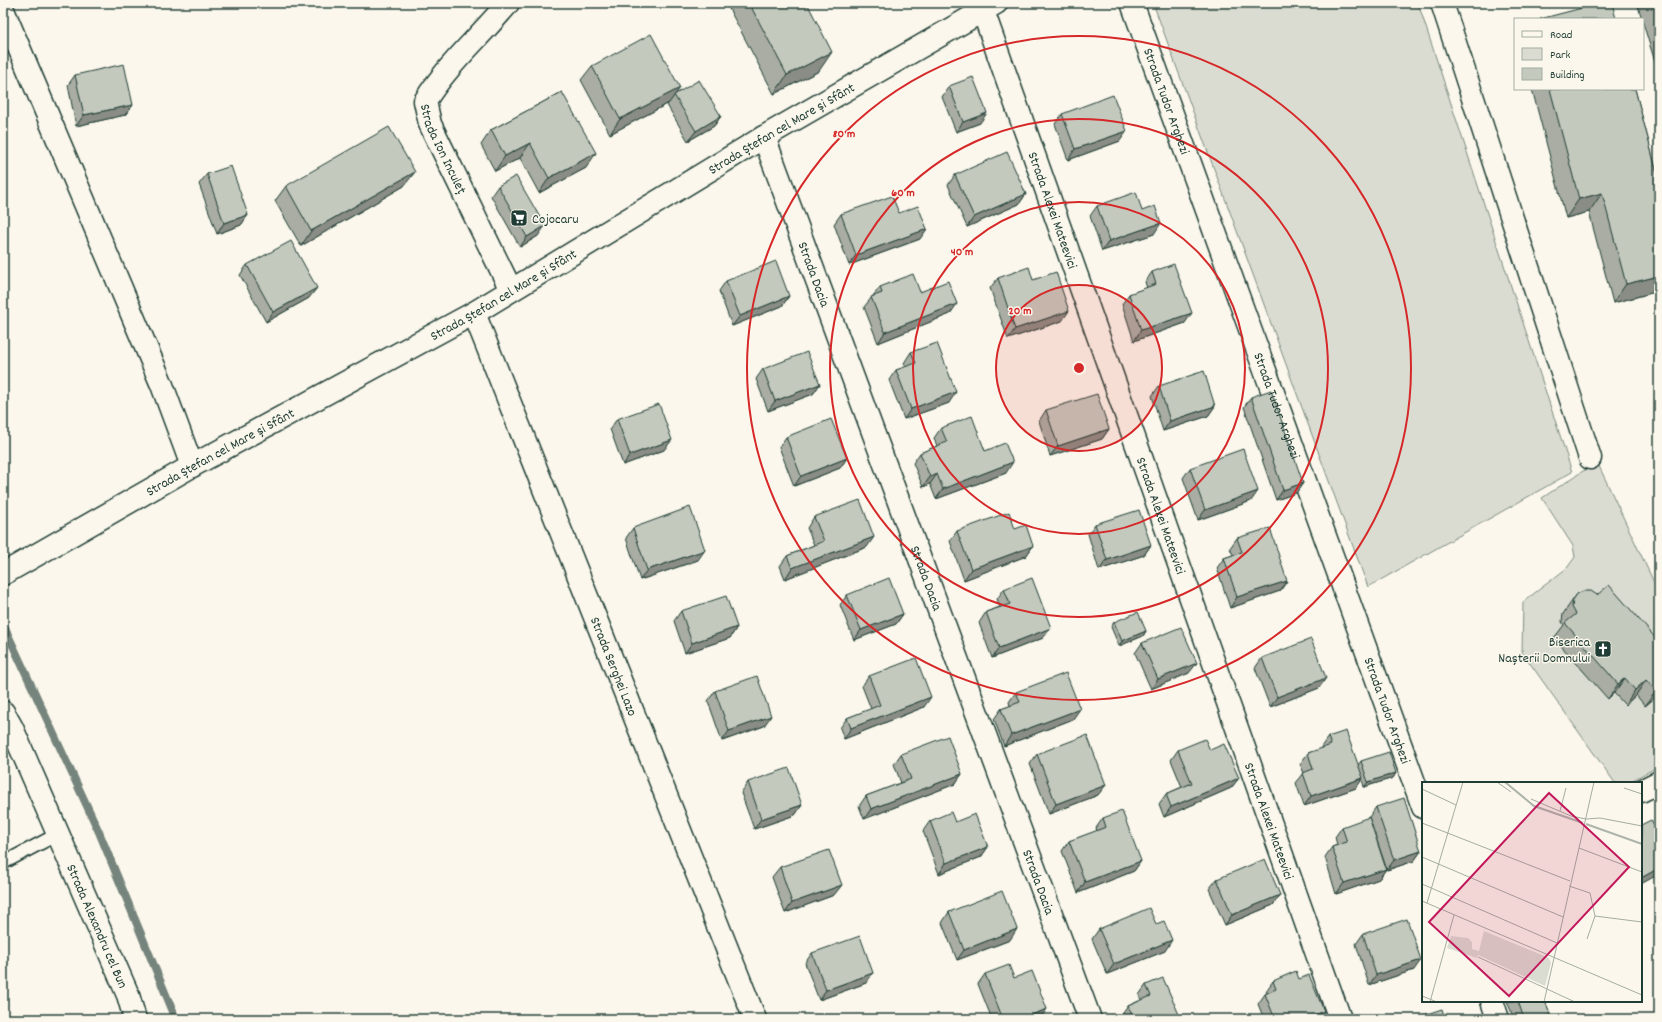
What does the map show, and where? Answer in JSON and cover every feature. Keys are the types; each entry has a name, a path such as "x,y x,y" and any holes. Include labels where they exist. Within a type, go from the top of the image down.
{"street":[{"name":"Strada Ion Inculeț","path":"508,3 487,28 437,81 425,101 430,124 511,290"},
{"name":"Strada Tudor Arghezi","path":"1132,3 1422,805"},
{"path":"1442,3 1590,458"},
{"name":"Strada Ștefan cel Mare și Sfânt","path":"3,574 192,466 474,313 764,137 989,7"},
{"name":"Strada Alexei Mateevici","path":"989,7 1340,1019"},
{"path":"3,10 162,385 192,466"},
{"name":"Strada Dacia","path":"764,137 1090,1019"},
{"name":"Strada Serghei Lazo","path":"474,313 755,1019"},
{"name":"Strada Alexandru cel Bun","path":"3,712 12,728 128,996 135,1019"},
{"path":"1642,790 1659,782"},
{"path":"1492,1002 1498,1019"}],"lane":[{"path":"3,863 58,834"}],"green space":[{"path":"1153,3 1418,3 1572,472 1368,587"},
{"path":"1598,464 1659,593 1659,766 1629,782 1614,782 1522,652 1523,602 1567,568 1575,557 1573,546 1542,498 1583,471"}],"building":[{"path":"749,3 807,3 832,52 787,75"},
{"path":"1601,3 1612,3 1616,18 1544,18"},
{"path":"1656,3 1659,3 1659,13"},
{"path":"651,34 680,88 620,119 592,66"},
{"path":"124,64 133,105 84,115 75,75"},
{"path":"973,77 987,113 963,122 949,86"},
{"path":"699,80 721,116 696,131 674,95"},
{"path":"1550,90 1635,90 1659,181 1659,276 1626,284 1602,193 1579,199"},
{"path":"562,92 596,153 549,178 530,143 505,156 491,130"},
{"path":"1113,95 1127,131 1075,149 1062,114"},
{"path":"389,127 415,172 311,231 286,186"},
{"path":"1007,152 1026,194 974,217 955,175"},
{"path":"231,166 248,215 224,223 207,174"},
{"path":"516,176 545,226 527,237 498,186"},
{"path":"1136,192 1142,211 1155,206 1161,223 1109,241 1097,206"},
{"path":"892,196 899,213 918,206 927,229 856,255 841,214"},
{"path":"291,241 317,288 273,312 247,265"},
{"path":"776,261 789,296 740,316 726,281"},
{"path":"1174,264 1192,313 1141,330 1129,294 1156,284 1152,272"},
{"path":"1029,267 1033,280 1056,272 1069,311 1015,329 998,278"},
{"path":"913,274 920,292 948,281 957,304 885,332 871,297 882,293 880,287"},
{"path":"937,343 956,392 911,409 896,370 916,363 911,352"},
{"path":"807,352 820,384 775,401 763,369"},
{"path":"1204,371 1215,406 1170,421 1159,386"},
{"path":"1271,390 1303,483 1283,490 1251,397"},
{"path":"1097,394 1109,429 1058,446 1046,410"},
{"path":"659,404 672,440 630,455 617,419"},
{"path":"972,416 985,451 1005,443 1013,462 943,489 937,474 930,477 920,453 947,442 941,428"},
{"path":"831,419 847,458 801,476 786,437"},
{"path":"1243,449 1258,491 1205,510 1190,468"},
{"path":"860,500 874,537 792,568 787,556 824,541 814,517"},
{"path":"690,507 705,550 647,570 633,528"},
{"path":"1139,510 1151,545 1107,560 1095,524"},
{"path":"1009,512 1015,529 1026,525 1033,546 971,569 957,531"},
{"path":"1270,528 1287,581 1237,597 1224,558 1242,552 1237,538"},
{"path":"889,578 903,614 861,630 847,595"},
{"path":"1032,578 1051,628 999,648 986,612 1010,604 1004,589"},
{"name":"Biserica Nașterii Domnului","path":"1609,585 1659,642 1659,648 1657,650 1659,651 1659,669 1657,670 1659,672 1659,688 1656,691 1646,680 1635,690 1625,678 1618,684 1565,623 1576,614 1572,607 1573,600 1577,594 1583,591 1591,591 1597,595"},
{"path":"726,596 737,627 692,643 681,611"},
{"path":"1138,612 1146,631 1122,641 1114,622"},
{"path":"1181,627 1197,663 1158,679 1142,643"},
{"path":"1311,639 1326,678 1277,697 1262,658"},
{"path":"916,658 931,697 851,728 847,718 880,705 869,676"},
{"path":"1066,673 1080,709 1011,735 1001,709 1020,702 1016,692"},
{"path":"757,676 771,716 729,731 715,691"},
{"path":"1346,731 1363,778 1311,796 1303,773 1313,769 1308,753 1331,745 1328,737"},
{"path":"1087,735 1106,785 1056,804 1037,754"},
{"path":"948,736 962,774 871,809 866,796 911,779 901,754"},
{"path":"1205,739 1210,750 1224,744 1239,778 1171,807 1166,794 1192,783 1178,750"},
{"path":"1389,752 1396,773 1368,782 1361,761"},
{"path":"789,768 802,805 761,819 748,782"},
{"path":"1404,798 1421,851 1394,860 1376,807"},
{"path":"1122,811 1141,861 1085,882 1069,841 1106,827 1103,818"},
{"path":"951,812 955,822 975,814 988,847 946,863 930,821"},
{"path":"1369,817 1386,869 1344,883 1332,847 1347,842 1342,827"},
{"path":"1651,820 1656,828 1659,827 1659,868 1642,877 1642,824"},
{"path":"829,850 842,885 792,903 780,867"},
{"path":"1265,859 1280,895 1232,915 1217,879"},
{"path":"1002,891 1017,929 964,950 949,912"},
{"path":"1149,908 1156,924 1164,921 1172,940 1114,964 1099,929"},
{"path":"1407,919 1421,960 1376,975 1363,934"},
{"path":"860,936 873,973 826,990 812,953"},
{"path":"1009,965 1014,978 1032,971 1047,1009 1021,1019 1003,1019 985,974"},
{"path":"1296,971 1299,979 1309,975 1324,1011 1306,1019 1275,1019 1265,994 1276,989 1273,981"},
{"path":"1163,978 1181,1019 1134,1019 1128,1006 1151,996 1146,985"},
{"path":"1518,1002 1545,1002 1551,1016 1543,1019 1524,1019"},
{"path":"1442,1009 1445,1019 1412,1019"}],"waterway":[{"path":"3,624 99,832 176,1019"}],"place":[{"name":"Cojocaru","path":"519,218"},
{"name":"Biserica Nașterii Domnului","path":"1603,649"}]}
